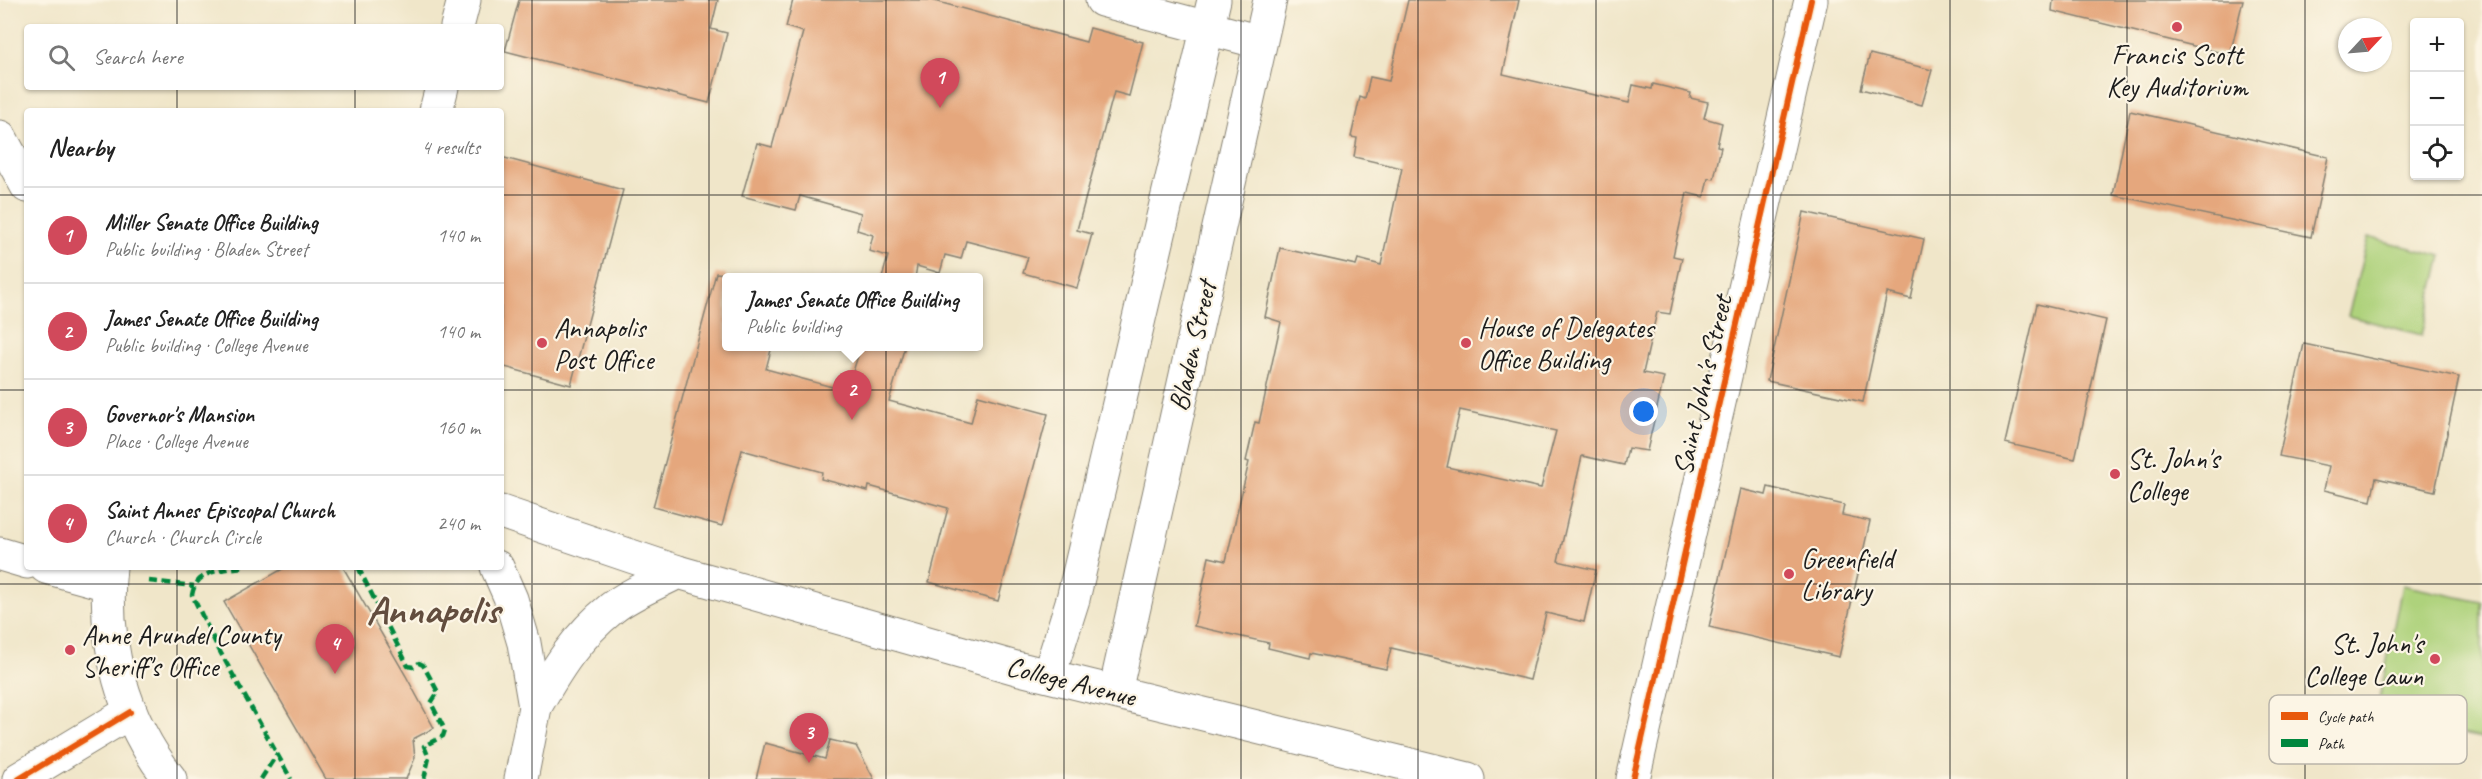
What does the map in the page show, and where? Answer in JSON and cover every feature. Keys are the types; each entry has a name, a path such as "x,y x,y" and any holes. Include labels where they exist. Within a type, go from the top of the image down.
{"main road":[{"path":"458,24 464,0"},
{"path":"1102,0 1211,14 1260,42"},
{"name":"Bladen Street","path":"1115,692 1270,0"},
{"name":"Saint John's Street","path":"1633,779 1812,0"},
{"name":"Bladen Street","path":"1049,675 1073,599 1211,14"},
{"path":"437,108 441,90"},
{"name":"College Avenue","path":"504,513 678,572 1049,675 1468,779"},
{"path":"0,554 24,561"},
{"path":"67,570 109,576 107,619 113,657 130,712 170,779"},
{"path":"498,570 512,599 524,643 535,707"},
{"path":"521,779 535,707 561,662 583,635 614,607 678,572"},
{"path":"19,779 130,712"}],"green space":[{"path":"2368,237 2442,256 2422,335 2348,316"},
{"name":"St. John's College Lawn","path":"2402,585 2482,602 2482,738 2467,735 2467,695 2380,695"}],"building":[{"path":"519,0 718,0 711,29 727,33 709,103 505,51"},
{"path":"793,0 931,0 1086,42 1090,28 1143,42 1129,96 1114,92 1077,230 1092,234 1077,288 1023,273 1028,257 966,241 961,259 945,255 940,273 917,266 916,273 883,273 888,256 869,251 873,235 857,230 861,213 800,196 796,210 742,196 757,143 772,147 803,32 786,27"},
{"name":"House of Delegates Office Building","path":"1408,0 1519,0 1503,74 1629,103 1633,85 1652,89 1653,84 1691,93 1690,98 1708,102 1704,118 1722,123 1717,146 1721,147 1714,179 1708,178 1704,197 1687,193 1673,256 1682,258 1670,314 1657,312 1643,373 1664,377 1647,451 1628,448 1624,465 1582,456 1558,561 1596,570 1584,622 1546,613 1530,680 1391,648 1386,669 1311,653 1310,658 1268,648 1269,643 1194,626 1209,557 1226,561 1249,462 1246,461 1255,422 1259,423 1281,322 1265,317 1280,248 1356,265 1358,259 1381,265 1402,168 1354,157 1357,138 1351,137 1360,97 1365,99 1370,77 1389,81","holes":["1460,410 1556,431 1541,488 1447,467"]},
{"name":"Francis Scott Key Auditorium","path":"2053,0 2243,0 2230,55 2052,11"},
{"path":"1870,54 1932,70 1922,105 1861,89"},
{"path":"2130,111 2328,157 2311,237 2113,195"},
{"path":"504,158 623,190 571,385 504,367"},
{"path":"1804,212 1924,239 1911,299 1887,293 1863,402 1767,381"},
{"path":"716,273 722,274 722,351 771,351 766,369 847,391 859,351 904,351 889,401 971,423 978,395 1048,414 998,601 929,582 948,508 869,486 868,491 821,479 822,472 742,450 722,526 653,507"},
{"path":"2037,304 2106,320 2075,459 2005,443"},
{"path":"2304,344 2459,377 2435,491 2376,478 2371,501 2324,490 2329,466 2279,456"},
{"name":"Greenfield Library","path":"1768,487 1844,505 1842,515 1870,521 1839,657 1709,627 1740,489 1766,495"},
{"path":"281,570 345,570 434,728 413,739 415,758 406,779 326,779 224,602"},
{"path":"830,740 856,746 874,779 756,779 765,743 825,759"}],"marked path":[{"path":"224,570 204,576 194,587 192,595 218,648 291,779"},
{"path":"360,570 408,666 413,667 419,663 423,665 438,692 431,703 445,730 443,736 424,746 429,758 424,779"},
{"path":"149,581 194,586"},
{"path":"261,779 277,754"}],"cycle path":[{"path":"1633,779 1811,0"},
{"path":"19,779 130,712"}],"place":[{"name":"Francis Scott Key Auditorium","path":"2177,27"},
{"name":"Miller Senate Office Building","path":"940,108"},
{"name":"Annapolis Post Office","path":"542,343"},
{"name":"House of Delegates Office Building","path":"1466,343"},
{"name":"James Senate Office Building","path":"852,420"},
{"name":"St. John's College","path":"2115,474"},
{"name":"Greenfield Library","path":"1789,574"},
{"name":"Anne Arundel County Sheriff's Office","path":"70,650"},
{"name":"St. John's College Lawn","path":"2435,659"},
{"name":"Saint Annes Episcopal Church","path":"335,674"},
{"name":"Governor's Mansion","path":"809,763"}],"district":[{"name":"Annapolis","path":"433,610"}]}
